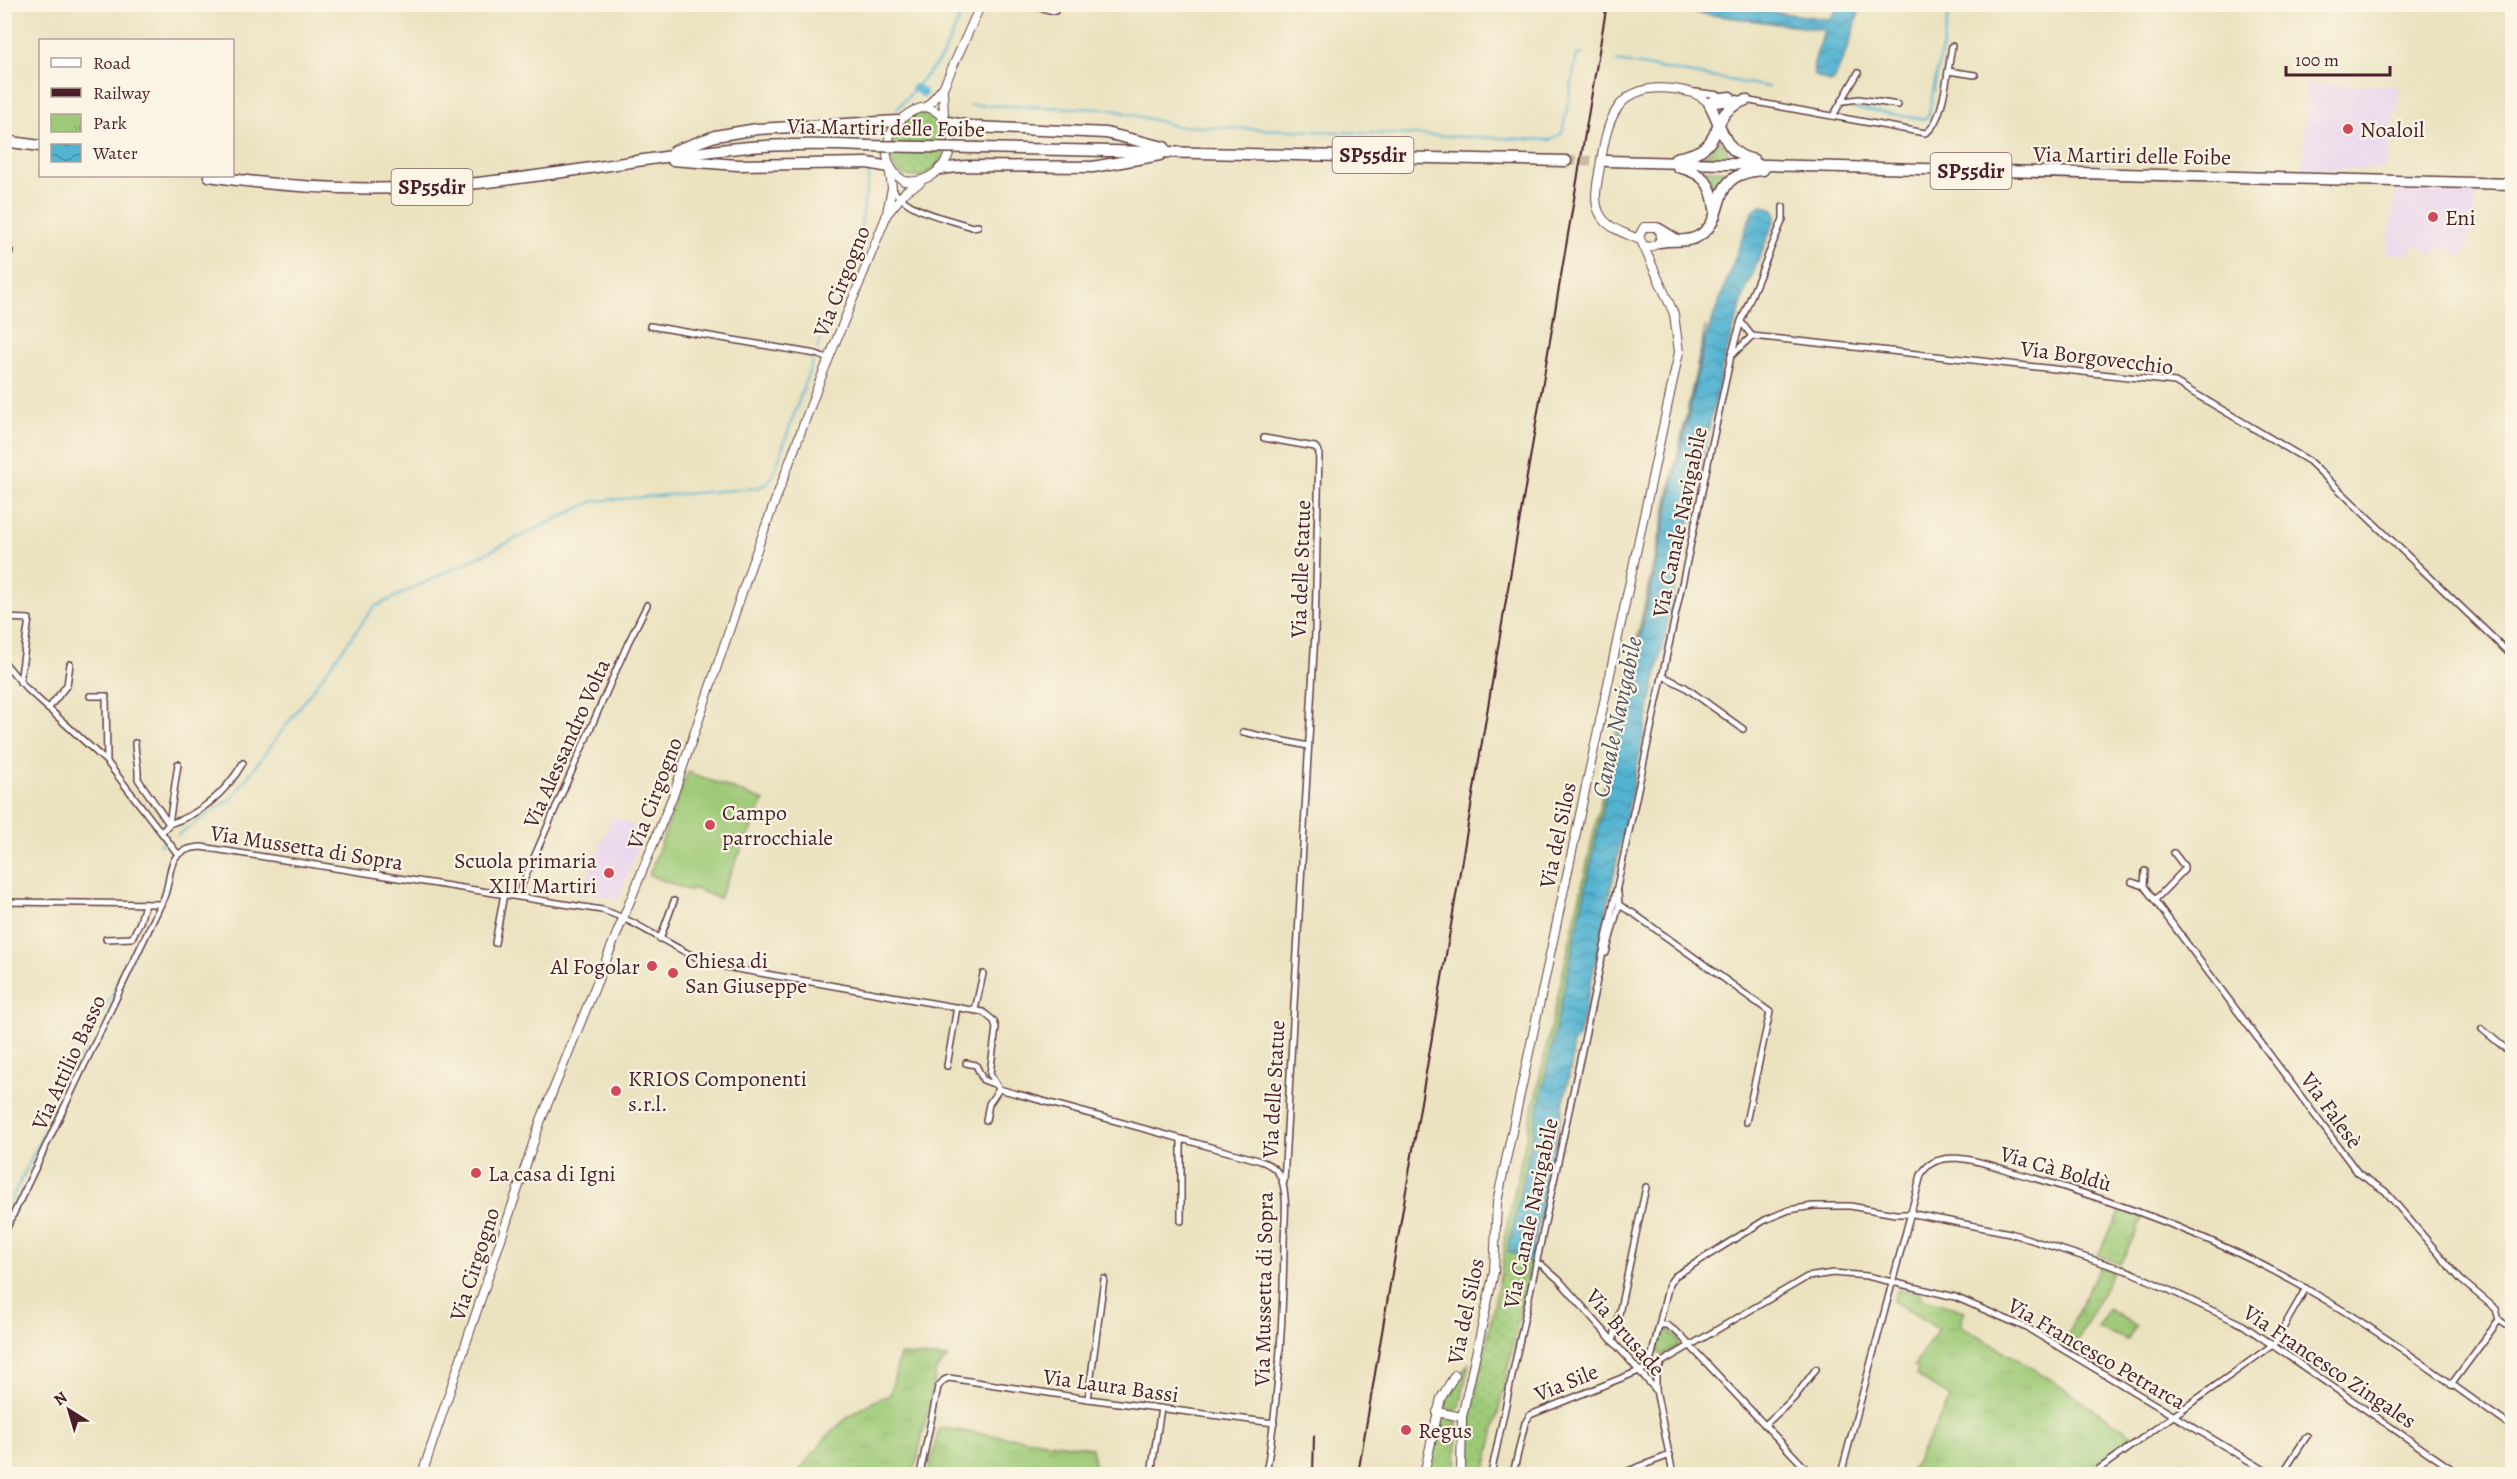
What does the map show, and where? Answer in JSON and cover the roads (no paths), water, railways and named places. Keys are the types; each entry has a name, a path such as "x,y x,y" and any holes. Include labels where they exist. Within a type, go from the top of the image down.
{"highway":[{"path":"1730,97 1716,99 1710,105 1727,145 1744,158 1790,165"},
{"path":"1655,162 1696,154 1705,149 1711,144 1718,123 1728,108 1746,100"},
{"path":"946,119 974,127 1106,133 1126,136 1179,152"},
{"path":"654,159 702,140 729,133 781,127 898,121"},
{"path":"4,141 39,146"},
{"name":"Via Martiri delle Foibe","path":"219,177 315,187 418,188 513,179 760,146 865,146 1566,160"},
{"path":"940,169 966,166 1093,167 1179,152"},
{"path":"654,159 720,165 868,163 889,167"},
{"name":"Via Martiri delle Foibe","path":"1607,161 2512,184"},
{"path":"1655,162 1701,175 1710,187 1716,212"},
{"path":"1659,244 1697,237 1707,229 1716,212 1723,190 1735,177 1750,171 1790,165"},
{"path":"1659,229 1678,240"}],"street":[{"path":"944,86 927,107 913,110 898,121 886,149 889,167 904,181 921,182 940,169 952,143 942,96 944,86 981,4"},
{"path":"1023,4 1055,11"},
{"path":"1659,244 1642,243 1618,230 1606,222 1597,207 1596,199 1605,136 1614,110 1631,94 1653,88 1688,91 1925,133 1930,131 1938,120 1952,46"},
{"path":"1948,71 1975,75"},
{"path":"1833,116 1844,101 1858,73"},
{"path":"1688,91 1704,98 1710,105 1746,100"},
{"path":"1844,101 1860,99 1898,105"},
{"path":"927,107 946,119"},
{"name":"Via Cirgogno","path":"422,1474 536,1134 625,918 683,769 752,563 829,358 886,217 892,188 889,167"},
{"name":"Via Cirgogno","path":"886,217 899,198 921,182"},
{"name":"Via Cirgogno","path":"892,188 899,198"},
{"path":"899,198 972,227 978,226"},
{"name":"Via Canale Navigabile","path":"1491,1474 1731,356 1741,322 1783,219 1783,207"},
{"path":"1618,230 1654,225 1659,229 1659,244 1653,264"},
{"path":"1642,243 1640,233 1644,227"},
{"name":"Via del Silos","path":"1461,1474 1462,1417 1494,1272 1497,1202 1679,352 1674,314 1642,243"},
{"path":"4,249 10,251 4,268"},
{"path":"1731,356 1752,336 1741,322"},
{"name":"Via Cirgogno","path":"650,326 829,358"},
{"name":"Via Borgovecchio","path":"1752,336 2175,382 2309,461 2512,656"},
{"name":"Via delle Statue","path":"1264,438 1315,447 1319,452 1316,608 1298,991 1284,1189"},
{"name":"Via Alessandro Volta","path":"517,896 628,643 648,605"},
{"path":"4,618 29,619 20,682"},
{"path":"4,662 20,682 107,762 177,853"},
{"path":"48,709 66,685 70,664"},
{"path":"1663,676 1676,681 1743,729"},
{"path":"90,696 106,696 107,762"},
{"path":"1244,732 1308,746"},
{"path":"135,742 136,760 139,767 138,779 169,824"},
{"path":"169,824 178,764"},
{"path":"162,832 169,824 185,819 220,794 243,764"},
{"name":"Via Mussetta di Sopra","path":"161,904 177,853 183,849 201,847 602,910 625,918 698,960 729,968 975,1010"},
{"path":"2155,900 2184,870 2184,866 2174,853"},
{"path":"2133,882 2144,886 2145,871"},
{"name":"Via Canale Navigabile","path":"1602,960 1606,954 1619,905 1617,885"},
{"name":"Via Falesè","path":"2144,886 2358,1173 2385,1191 2461,1280 2496,1309 2499,1320 2509,1327"},
{"path":"495,943 504,894"},
{"path":"660,939 674,901"},
{"path":"4,902 161,904"},
{"path":"106,939 132,938 145,904"},
{"name":"Via Attilio Basso","path":"4,1234 161,904"},
{"path":"1619,905 1770,1012 1746,1122"},
{"path":"982,974 975,1010 989,1017 996,1028 990,1074 996,1087 986,1119"},
{"path":"947,1066 957,1007"},
{"path":"2482,1029 2512,1054"},
{"name":"Via Mussetta di Sopra","path":"966,1063 976,1065 983,1080 996,1087 1268,1164 1280,1176 1284,1189 1281,1356 1266,1474"},
{"path":"1181,1139 1181,1221"},
{"name":"Via Cà Boldù","path":"1841,1474 1923,1170 1936,1160 1949,1158 1998,1168 2122,1204 2219,1244 2306,1288 2451,1385"},
{"path":"1613,1342 1646,1187"},
{"name":"Via Francesco Zingales","path":"1640,1371 1649,1366 1672,1278 1773,1217 1789,1210 1827,1205 1910,1215 2010,1233 2098,1260 2179,1293 2243,1324 2274,1344 2459,1474"},
{"name":"Via Brusade","path":"1536,1263 1550,1271 1656,1390 1673,1474"},
{"name":"Via Francesco Petrarca","path":"1664,1361 1807,1277 1845,1273 1893,1282 1955,1298 2012,1321 2271,1474"},
{"path":"1088,1399 1104,1279"},
{"path":"2092,1474 2176,1417 2274,1344 2306,1288"},
{"path":"2499,1320 2451,1385 2512,1427"},
{"path":"1660,1325 1672,1327 1811,1474"},
{"path":"1654,1349 1654,1353 1664,1361 1656,1372 1656,1390"},
{"path":"1764,1425 1794,1398 1816,1369"},
{"name":"Via Sile","path":"1514,1474 1525,1423 1530,1415 1640,1371"},
{"name":"Via del Silos","path":"1424,1474 1437,1412 1446,1388 1455,1375"},
{"name":"Via Laura Bassi","path":"920,1474 938,1386 949,1378 1274,1423"},
{"path":"1151,1474 1161,1408"},
{"path":"1437,1412 1462,1417"},
{"path":"2282,1474 2307,1436"},
{"path":"1620,1474 1670,1455"}],"water":[{"path":"1638,5 1714,5 1829,19 1841,5 1861,5 1852,36 1834,81 1829,82 1814,75 1813,70 1824,30"},
{"path":"1761,205 1774,209 1776,217 1744,295 1722,367 1587,1001 1578,1037 1572,1045 1573,1056 1531,1262 1508,1251 1706,326 1640,638 1704,343 1753,210"}],"waterway":[{"path":"897,109 942,57 966,4"},
{"path":"1852,108 1922,119 1928,117 1951,4"},
{"path":"970,105 1109,109 1177,126 1551,140 1561,134 1563,129 1577,54 1583,55"},
{"path":"1617,61 1769,87"},
{"path":"915,88 923,93"},
{"path":"817,349 855,260 869,175"},
{"path":"178,835 232,798 374,607 594,501 757,488 768,483 773,475 813,360"},
{"path":"159,845 164,843"},
{"path":"4,1214 148,921"}],"tunnel":[{"path":"1566,161 1607,161"}],"railway":[{"path":"1358,1474 1607,4"},
{"path":"1313,1474 1314,1436"}],"place":[{"name":"Noaloil","path":"2348,129"},
{"name":"Eni","path":"2433,217"},
{"name":"Campo parrocchiale","path":"710,825"},
{"name":"Scuola primaria XIII Martiri","path":"609,873"},
{"name":"Al Fogolar","path":"652,966"},
{"name":"Chiesa di San Giuseppe","path":"673,973"},
{"name":"KRIOS Componenti s.r.l.","path":"616,1091"},
{"name":"La casa di Igni","path":"476,1173"},
{"name":"Regus","path":"1406,1430"}],"water label":[{"name":"Canale Navigabile","path":"1617,717"}]}
